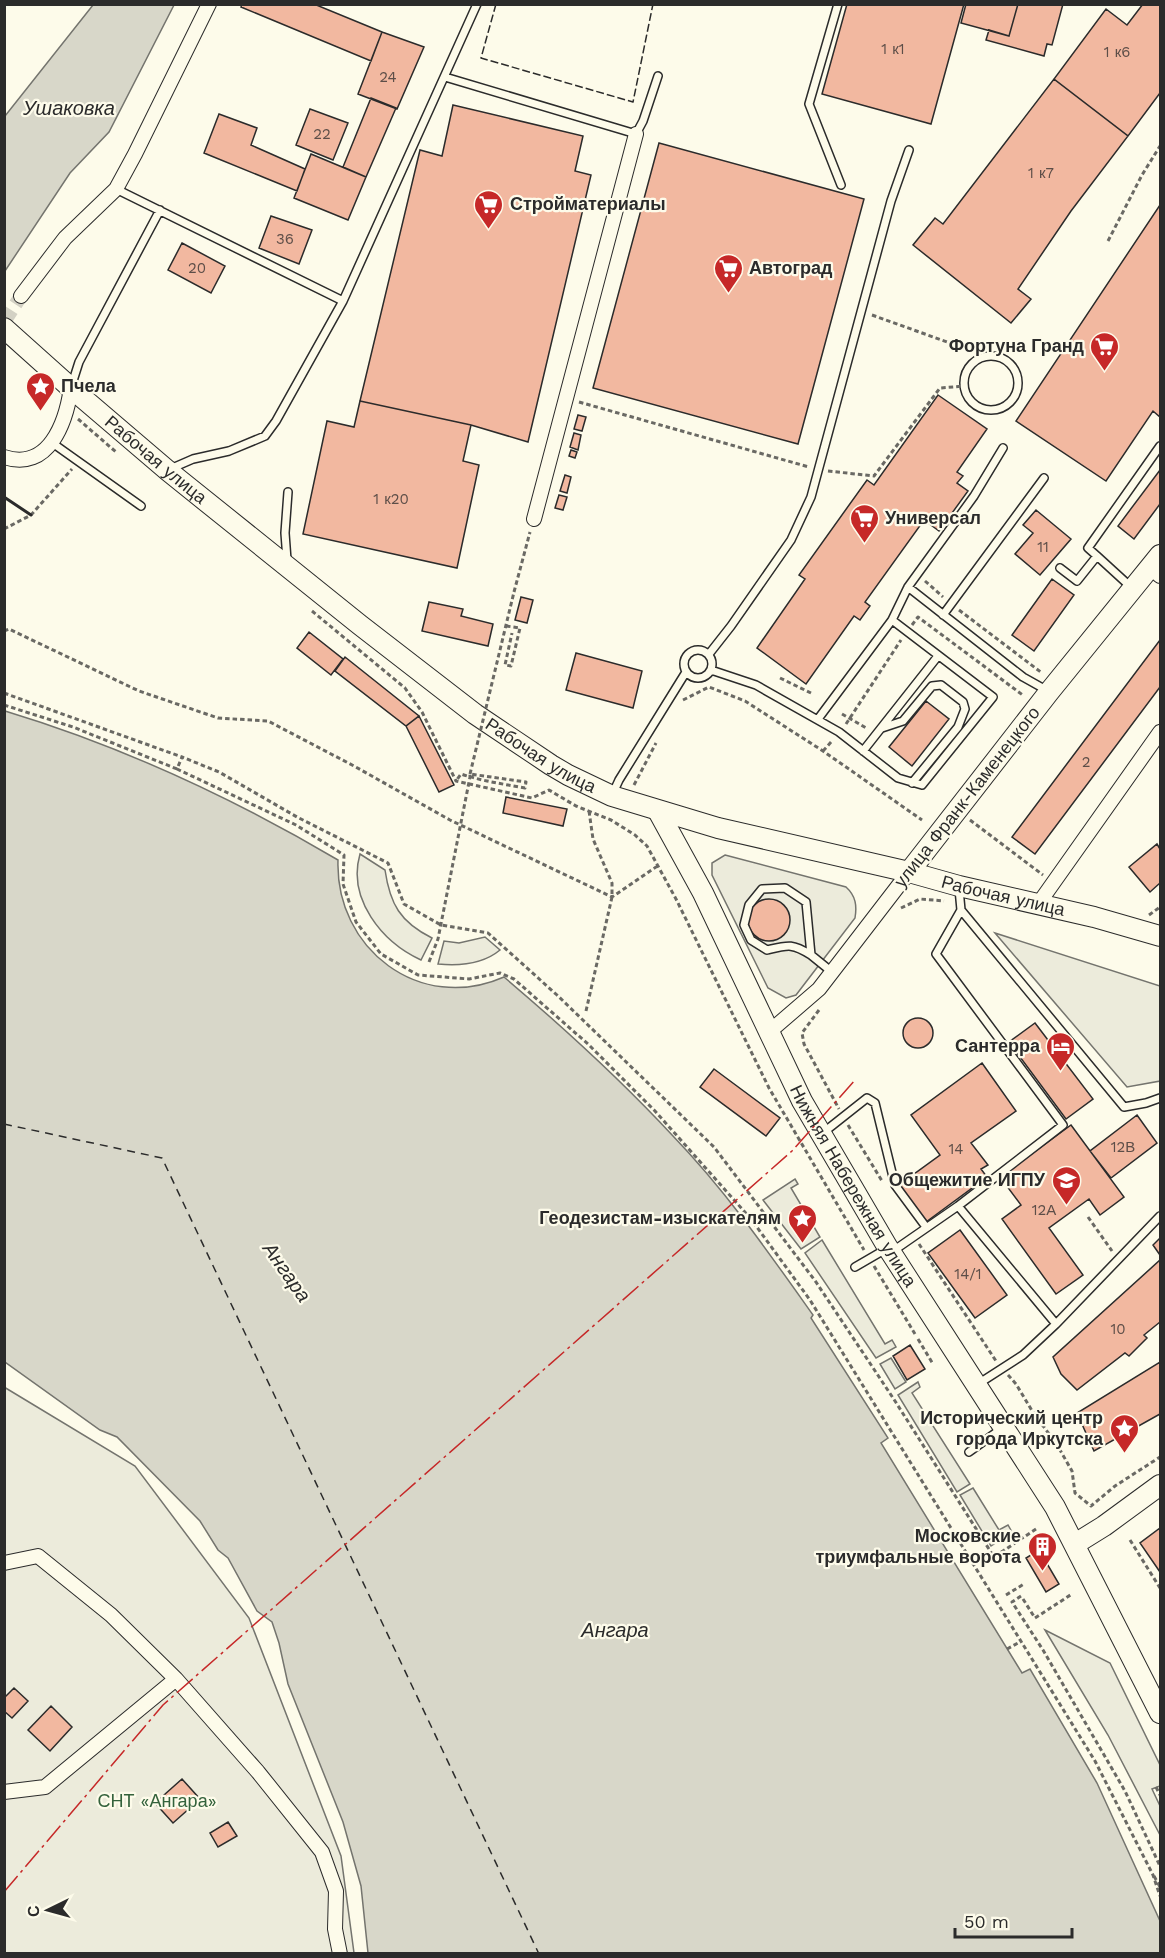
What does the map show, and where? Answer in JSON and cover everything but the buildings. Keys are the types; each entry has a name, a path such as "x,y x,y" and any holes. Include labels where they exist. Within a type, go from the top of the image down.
{"main road":[{"name":"Рабочая улица","path":"4,328 167,470 360,626 475,714 551,765 612,796 658,811 718,828 909,872 960,900 1039,903 1161,936"},
{"name":"улица Франк-Каменецкого","path":"909,872 1049,692 1134,589 1157,566"},
{"name":"Нижняя Набережная улица","path":"658,811 703,893 802,1101 890,1250 1055,1507 1160,1712"},
{"path":"1075,1544 1161,1485"}],"street":[{"path":"21,297 65,238 116,189 209,4"},
{"path":"534,519 636,134"},
{"path":"4,457 12,459 32,457 40,453 51,442 63,425 71,388"},
{"path":"1039,903 1161,732"},
{"name":"улица Франк-Каменецкого","path":"768,1033 807,1001 909,872"},
{"path":"4,1563 38,1556 111,1615 176,1679 258,1772 322,1852 336,1891 335,1929 340,1953"},
{"path":"4,1792 45,1787 176,1679"}],"lane":[{"path":"167,470 193,459 229,450 265,436 276,421 343,301 477,4"},
{"path":"838,4 809,104 841,185"},
{"path":"445,77 636,134 643,121 658,76"},
{"path":"709,654 791,540 811,497 891,201 909,150"},
{"path":"116,189 343,301"},
{"path":"71,388 79,362 160,210"},
{"path":"983,357 1000,358 1008,363 1017,378 1014,395 1010,402 994,410 986,410 971,401 964,386 968,368 983,357"},
{"path":"51,442 141,506"},
{"path":"1134,589 1088,548 1161,446"},
{"path":"818,719 892,620 908,587 974,496 1003,448"},
{"path":"943,615 1044,478"},
{"path":"287,566 285,533 288,492"},
{"path":"1060,568 1077,581 1097,556"},
{"path":"908,587 1023,677 1049,692"},
{"path":"711,670 756,685 839,732 898,778 922,785 993,697 892,620"},
{"path":"696,649 709,654 712,662 711,670 700,678 695,678 686,672 684,663 688,653 696,649"},
{"path":"863,751 938,656"},
{"path":"612,796 619,780 686,672"},
{"path":"882,728 903,721 932,686 941,685 963,702 965,710 958,727 912,783"},
{"path":"811,955 806,902 785,888 762,889 749,905 744,925 752,940 767,950 788,945 797,946 832,972"},
{"path":"855,1267 869,1258 890,1250 958,1206 1063,1125 936,954 960,900 1124,1107 1161,1098"},
{"path":"822,1134 867,1098 875,1103 895,1185 926,1227"},
{"path":"958,1206 1056,1324"},
{"path":"976,1385 1023,1355 1161,1216"},
{"path":"969,1452 1003,1428"}],"path":[{"path":"1108,241 1142,175 1161,146"},
{"path":"862,312 961,347"},
{"path":"566,398 818,469 874,477 940,388 964,386"},
{"path":"4,529 31,515 78,461"},
{"path":"429,962 438,939 470,775 534,519"},
{"path":"917,574 951,604 1042,673"},
{"path":"309,608 405,688 422,712 456,781 532,798 549,790 611,820 636,835 647,846 769,1088 915,1334"},
{"path":"850,720 918,617 1024,696"},
{"path":"506,626 520,628 511,666 505,665 512,633"},
{"path":"4,631 9,629 140,691 218,717 268,721 460,825 612,897"},
{"path":"780,678 811,693"},
{"path":"679,701 709,687 745,701 823,751 921,819"},
{"path":"4,693 219,772 297,817 388,863 404,904 441,925 488,933 557,995 714,1147 816,1282 994,1557 1036,1529"},
{"path":"4,705 73,728 177,769 297,825 344,855 343,884 356,922 381,954 418,975 469,980 500,973 514,979 588,1044 646,1103 751,1219 810,1300 1095,1761 1161,1887"},
{"path":"842,714 857,722"},
{"path":"633,787 659,739"},
{"path":"177,769 182,757"},
{"path":"456,781 460,774 470,775 526,782 525,788 478,780 470,775"},
{"path":"586,1011 612,897 612,883 593,839 589,811"},
{"path":"970,820 1048,879"},
{"path":"612,897 658,865"},
{"path":"895,912 920,899 960,900"},
{"path":"820,1009 802,1033 804,1044 843,1117 885,1186"},
{"path":"1088,1217 1119,1260"},
{"path":"914,1235 1001,1368 1016,1384 1056,1443 1072,1471 1076,1493 1091,1506 1115,1486 1161,1457"},
{"path":"918,1339 933,1364"},
{"path":"1130,1540 1161,1588"},
{"path":"1006,1595 1024,1584"},
{"path":"1072,1594 1035,1618 1022,1597 1012,1602 1043,1650 1125,1791 1161,1866"},
{"path":"1007,1649 1018,1643"},
{"path":"1156,1787 1161,1796"},
{"path":"1153,1875 1153,1882 1161,1896"}],"green space":[{"path":"360,854 385,870 390,893 398,911 412,925 432,938 421,960 393,942 371,917 363,903 359,887 357,871"},
{"path":"725,855 846,887 854,898 855,918 796,995 786,998 768,988 712,875 712,863"},
{"path":"995,933 1160,986 1160,1081 1127,1087"},
{"path":"485,937 500,950 478,962 438,964 444,941 459,943"},
{"path":"795,1179 798,1184 791,1188 820,1237 801,1249 763,1200"},
{"path":"822,1240 885,1344 892,1340 896,1347 876,1358 805,1253"},
{"path":"891,1358 906,1382 895,1389 880,1364"},
{"path":"918,1382 920,1387 912,1393 970,1484 957,1492 898,1395"},
{"name":"СНТ «Ангара»","path":"4,1387 135,1466 249,1618 341,1856 354,1953 5,1953"},
{"path":"973,1488 999,1530 1008,1525 1012,1532 991,1546 960,1495"},
{"path":"1045,1630 1110,1663 1160,1765 1160,1786 1152,1789 1160,1806 1160,1835 1108,1735"}],"water":[{"name":"Ушаковка","path":"93,5 174,5 109,132 70,173 5,271 5,116"},
{"name":"Ангара","path":"5,711 91,740 176,775 258,815 338,860 341,892 351,921 367,946 388,966 414,980 442,987 473,986 504,977 591,1054 673,1136 729,1200 813,1315 811,1318 888,1438 881,1443 1022,1673 1030,1669 1097,1783 1160,1921 1160,1953 368,1953 361,1886 343,1822 288,1684 272,1622 257,1611 228,1558 218,1550 200,1521 117,1437 100,1430 5,1362"}],"ferry route":[{"path":"4,1124 162,1158 539,1954"}],"tunnel":[{"path":"4,322 21,296"}],"fence":[{"path":"496,4 481,58 633,102 653,4"}],"wall":[{"path":"4,497 31,515"}],"power":[{"path":"4,1892 163,1705 792,1151 855,1080"}],"place":[{"name":"Стройматериалы","path":"489,230"},
{"name":"Автоград","path":"728,294"},
{"name":"Фортуна Гранд","path":"1105,372"},
{"name":"Пчела","path":"40,412"},
{"name":"Универсал","path":"864,544"},
{"name":"Сантерра","path":"1061,1072"},
{"name":"Общежитие ИГПУ","path":"1066,1206"},
{"name":"Геодезистам-изыскателям","path":"802,1244"},
{"name":"Исторический центр города Иркутска","path":"1124,1454"},
{"name":"Московские триумфальные ворота","path":"1042,1572"}]}
